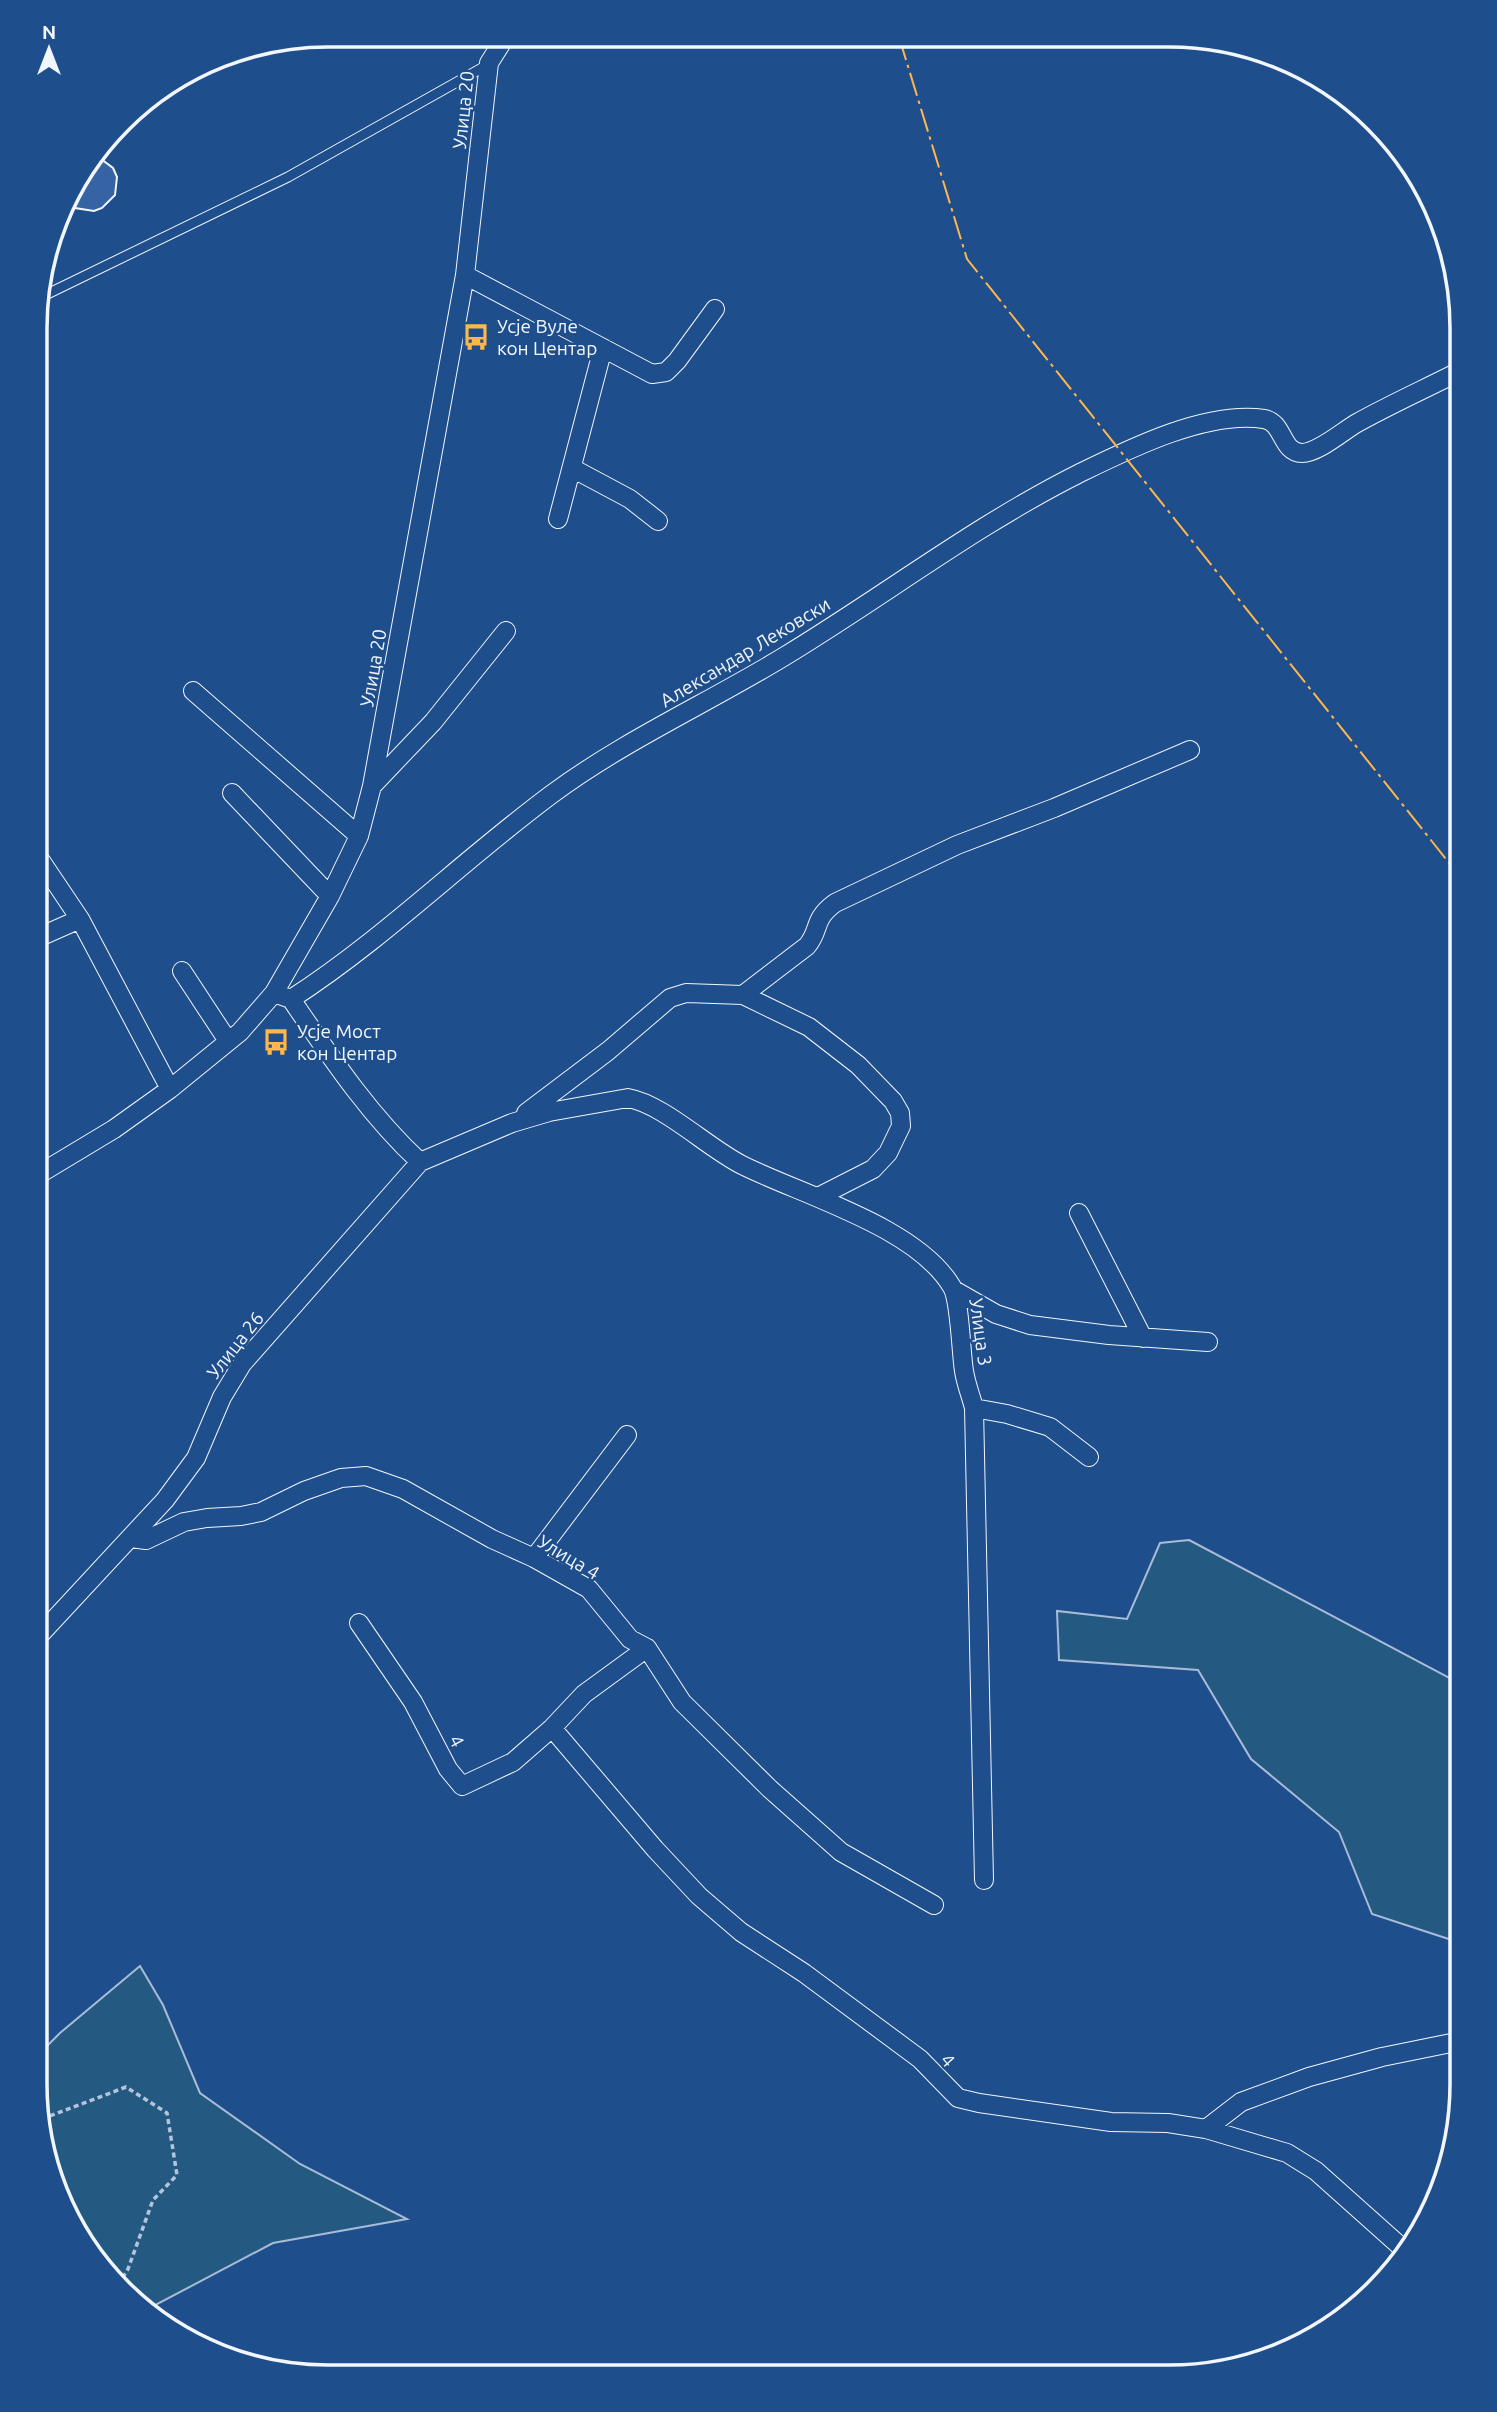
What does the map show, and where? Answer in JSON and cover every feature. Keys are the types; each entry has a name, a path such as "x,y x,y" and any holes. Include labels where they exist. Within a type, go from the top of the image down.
{"street":[{"name":"Улица 20","path":"47,1170 114,1129 170,1089 282,996 359,836 372,786 465,275 489,63 499,47"},
{"path":"465,275 652,374 666,372 677,361 715,309"},
{"path":"558,519 603,348"},
{"name":"Александар Лековски","path":"282,996 335,970 503,831 579,774 646,734 738,685 820,635 986,525 1079,474 1188,426 1249,419 1267,419 1276,425 1288,447 1297,453 1308,453 1356,424 1450,376"},
{"path":"572,468 630,499 658,520"},
{"path":"372,786 433,722 506,631"},
{"path":"193,691 359,836"},
{"path":"743,995 807,946 818,920 835,903 957,845 1054,808 1190,750"},
{"path":"232,793 330,896"},
{"path":"47,868 80,919 170,1089"},
{"path":"47,934 80,919"},
{"path":"182,971 228,1041"},
{"path":"512,1123 608,1051 670,998 687,993 743,995 809,1027 858,1065 894,1101 900,1113 901,1126 897,1135 888,1153 873,1169 818,1198"},
{"path":"282,996 392,1136 420,1162"},
{"name":"Улица 3","path":"512,1123 549,1112 628,1098 649,1104 742,1165 861,1217 918,1251 938,1268 954,1290 964,1372 974,1408 984,1880"},
{"name":"Улица 26","path":"47,1627 165,1500 196,1458 222,1397 242,1363 420,1162 512,1123"},
{"path":"1079,1213 1143,1338"},
{"path":"954,1290 996,1314 1030,1325 1143,1338 1208,1342"},
{"path":"974,1408 1007,1414 1050,1427 1089,1457"},
{"path":"534,1558 627,1435"},
{"name":"Улица 4","path":"131,1538 146,1541 184,1522 261,1513 316,1486 341,1478 366,1476 403,1489 589,1589 630,1639 647,1648 682,1702 770,1788 841,1852 934,1905"},
{"name":"4","path":"359,1623 413,1702 448,1769 462,1786 513,1762 552,1728 584,1694 647,1648"},
{"name":"4","path":"552,1728 655,1849 699,1896 741,1932 804,1973 920,2059 958,2098 1111,2122 1168,2123 1206,2129 1287,2153 1316,2171 1398,2246"},
{"path":"1206,2129 1241,2102 1309,2077 1382,2057 1450,2043"}],"lane":[{"path":"50,293 288,177 489,63"}],"path":[{"path":"49,2116 126,2087 167,2113 177,2175 153,2200 123,2276"}],"shaded area":[{"path":"1189,1540 1450,1678 1450,1939 1372,1914 1339,1832 1251,1759 1198,1670 1059,1660 1057,1611 1127,1619 1160,1543"},
{"path":"140,1966 163,2005 200,2093 300,2164 407,2219 273,2243 155,2305 129,2283 105,2255 76,2208 62,2174 50,2121 47,2084 47,2046"}],"building":[{"path":"103,160 113,168 117,177 115,195 102,208 94,211 75,208"}],"power":[{"path":"902,47 967,259 1450,864"}],"place":[{"name":"Усје Вуле кон Центар","path":"476,337"},
{"name":"Усје Мост кон Центар","path":"276,1042"}]}
